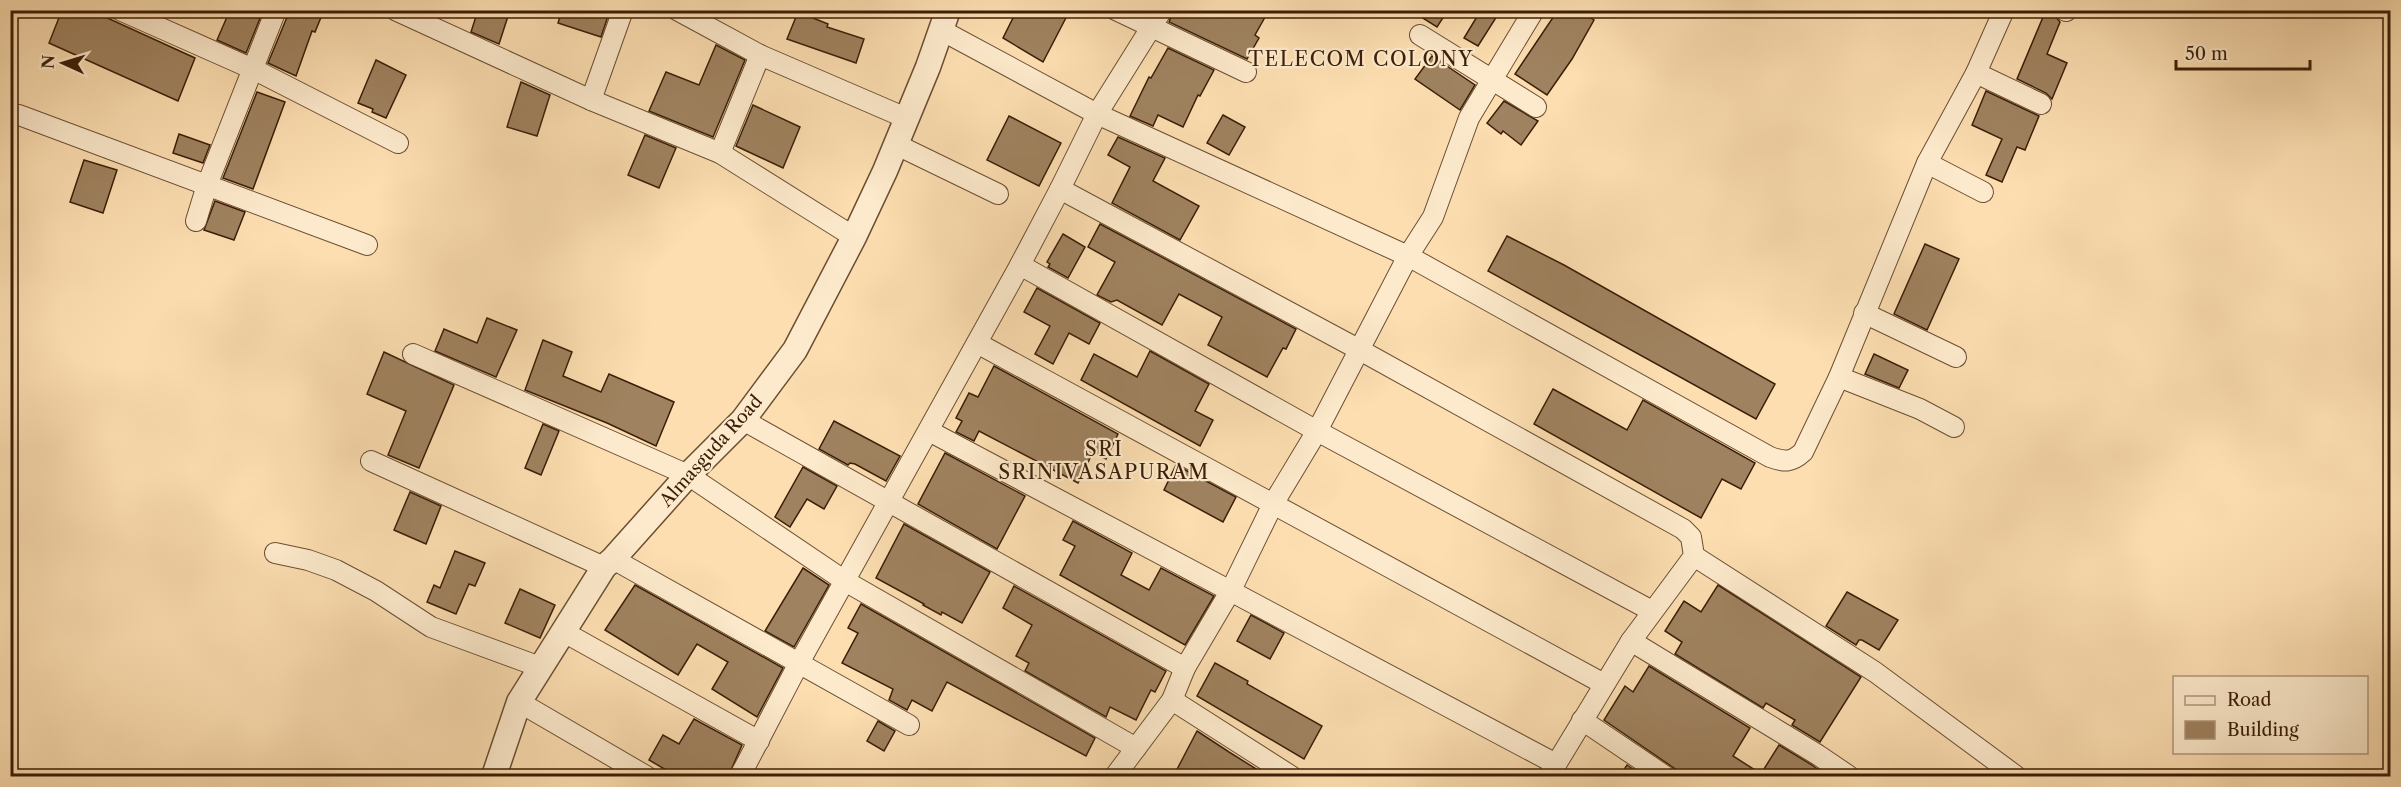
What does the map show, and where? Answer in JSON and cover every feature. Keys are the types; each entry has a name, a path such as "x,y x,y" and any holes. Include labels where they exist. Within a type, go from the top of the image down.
{"street":[{"path":"120,10 253,69 398,143"},
{"path":"196,221 207,184 276,10"},
{"path":"395,10 591,100 720,153 854,237"},
{"path":"591,100 623,10"},
{"path":"677,10 760,55 906,118"},
{"path":"1116,10 1246,72"},
{"path":"740,777 799,663 1020,265 1097,114 1162,10"},
{"path":"1115,777 1172,700 1185,668 1231,590 1273,504 1317,430 1408,256 1434,217 1469,118 1534,10"},
{"path":"946,15 1097,114 1408,256 1770,456 1783,461 1794,460 1803,452 1839,377 1927,163 1976,73 2004,10"},
{"name":"Almasguda Road","path":"494,777 519,702 562,631 608,563 688,475 743,420 795,350 854,237 928,67 946,15"},
{"path":"1420,35 1536,107"},
{"path":"720,153 760,55"},
{"path":"1976,73 2041,104"},
{"path":"19,115 366,245"},
{"path":"895,144 999,194"},
{"path":"1927,163 1983,192"},
{"path":"929,431 1231,590 1552,770 1631,641 1694,556 1691,537 1683,529 1358,349 1060,189"},
{"path":"1020,265 1317,430 1652,611"},
{"path":"1864,313 1956,357"},
{"path":"977,343 1604,684"},
{"path":"413,354 688,475 845,581 1136,748"},
{"path":"1839,377 1920,409 1954,427"},
{"path":"743,420 889,504 1185,668"},
{"path":"371,461 608,563 799,663 909,725"},
{"path":"275,553 336,570 376,591 431,627 540,667"},
{"path":"1694,556 1875,672 2008,774"},
{"path":"562,631 759,741"},
{"path":"1631,641 1818,755 1849,777"},
{"path":"1172,700 1292,777"},
{"path":"519,702 646,777"},
{"path":"1582,720 1665,777"}],"building":[{"path":"62,10 90,10 195,58 178,101 49,43"},
{"path":"230,10 263,11 246,53 217,40"},
{"path":"290,10 324,10 315,32 312,31 296,76 268,63"},
{"path":"478,10 510,10 499,44 471,32"},
{"path":"562,10 610,10 601,37 558,23"},
{"path":"1017,10 1070,10 1043,62 1003,38"},
{"path":"1174,10 1269,10 1255,35 1259,38 1247,59 1169,22"},
{"path":"1410,10 1448,10 1437,27"},
{"path":"1481,10 1488,10 1497,16 1478,46 1464,38"},
{"path":"1558,10 1579,10 1594,20 1572,59 1547,95 1515,74"},
{"path":"2046,10 2053,13 2060,22 2047,54 2067,63 2052,99 2046,93 2017,79"},
{"path":"798,12 828,24 827,27 864,39 856,63 787,39"},
{"path":"716,45 745,60 713,137 649,111 666,72 699,85"},
{"path":"1168,48 1214,70 1200,96 1198,95 1183,127 1158,115 1153,126 1130,116 1149,77 1151,78"},
{"path":"1432,56 1475,85 1460,110 1415,79"},
{"path":"376,60 406,75 386,118 358,103"},
{"path":"521,82 550,95 537,136 507,127"},
{"path":"1986,91 2039,116 2025,150 2017,147 2002,182 1986,175 2002,139 1972,125"},
{"path":"257,92 285,102 253,189 223,178"},
{"path":"1504,101 1538,121 1521,145 1503,131 1501,134 1487,123"},
{"path":"753,105 800,127 783,168 736,146"},
{"path":"1223,115 1245,127 1229,155 1207,143"},
{"path":"1009,116 1061,143 1039,186 987,160"},
{"path":"179,134 210,145 203,163 173,153"},
{"path":"645,135 676,148 659,188 628,175"},
{"path":"1118,137 1165,158 1153,181 1199,206 1180,240 1112,203 1130,167 1108,155"},
{"path":"84,160 117,170 103,213 70,202"},
{"path":"215,201 245,212 234,240 204,230"},
{"path":"1100,224 1296,329 1267,377 1208,345 1222,317 1179,294 1162,325 1117,300 1111,302 1097,295 1115,262 1088,247"},
{"path":"1063,234 1085,247 1068,278 1048,267 1050,264 1047,262"},
{"path":"1507,236 1564,265 1775,384 1756,419 1488,271"},
{"path":"1925,244 1959,259 1927,330 1894,314"},
{"path":"1037,288 1100,323 1089,344 1069,333 1053,364 1035,354 1050,326 1024,312"},
{"path":"487,318 517,330 496,377 435,351 444,329 477,343"},
{"path":"543,340 572,352 563,376 601,392 609,374 674,402 656,446 607,423 525,390"},
{"path":"1150,351 1209,384 1195,411 1213,420 1200,446 1081,380 1094,354 1137,377"},
{"path":"384,352 454,385 419,468 388,455 406,411 367,394"},
{"path":"1874,354 1908,370 1899,388 1865,374"},
{"path":"994,366 1118,434 1106,459 1093,452 1078,483 979,431 974,441 956,432 962,421 956,418 969,393 978,397"},
{"path":"1553,389 1627,430 1643,400 1755,463 1741,489 1722,479 1701,518 1534,424"},
{"path":"834,421 900,456 886,481 855,464 848,465 819,449"},
{"path":"543,424 559,431 541,475 525,468"},
{"path":"945,453 1025,496 997,549 918,504"},
{"path":"1176,465 1236,497 1223,522 1164,490"},
{"path":"803,467 837,486 824,509 807,499 790,527 775,517"},
{"path":"410,492 441,506 426,544 394,530"},
{"path":"1073,521 1132,553 1121,575 1149,590 1161,568 1214,596 1185,645 1060,575 1075,546 1063,540"},
{"path":"904,524 990,572 962,623 942,612 941,615 876,578"},
{"path":"455,551 485,563 475,586 469,584 456,614 427,602 434,585 440,588"},
{"path":"803,568 829,585 794,647 765,631"},
{"path":"635,585 783,668 757,717 712,689 728,662 697,644 678,675 605,630"},
{"path":"1718,585 1861,677 1820,742 1792,725 1795,720 1766,703 1763,708 1675,654 1682,642 1665,631 1684,601 1701,612"},
{"path":"1014,586 1166,671 1155,692 1151,690 1136,720 1110,707 1106,717 1025,671 1029,663 1016,656 1032,625 1003,608"},
{"path":"520,589 555,605 540,638 505,623"},
{"path":"1847,592 1898,620 1879,650 1862,640 1859,640 1856,645 1826,626"},
{"path":"861,604 1095,738 1086,756 947,682 932,711 912,700 907,710 889,700 893,689 842,663 858,633 848,628"},
{"path":"1251,615 1284,633 1270,659 1237,641"},
{"path":"1215,663 1248,681 1247,684 1322,726 1304,759 1197,696"},
{"path":"1649,666 1750,728 1733,756 1766,777 1687,777 1604,720 1625,686 1633,692"},
{"path":"694,719 742,745 728,777 678,777 649,760 663,735 679,744"},
{"path":"878,721 895,731 884,751 867,741"},
{"path":"1197,731 1229,752 1269,777 1173,777"},
{"path":"1779,745 1828,777 1776,777 1764,769"},
{"path":"1627,765 1643,776 1619,777"}],"district":[{"name":"TELECOM COLONY","path":"1361,59"},
{"name":"SRI SRINIVASAPURAM","path":"1104,460"}]}
